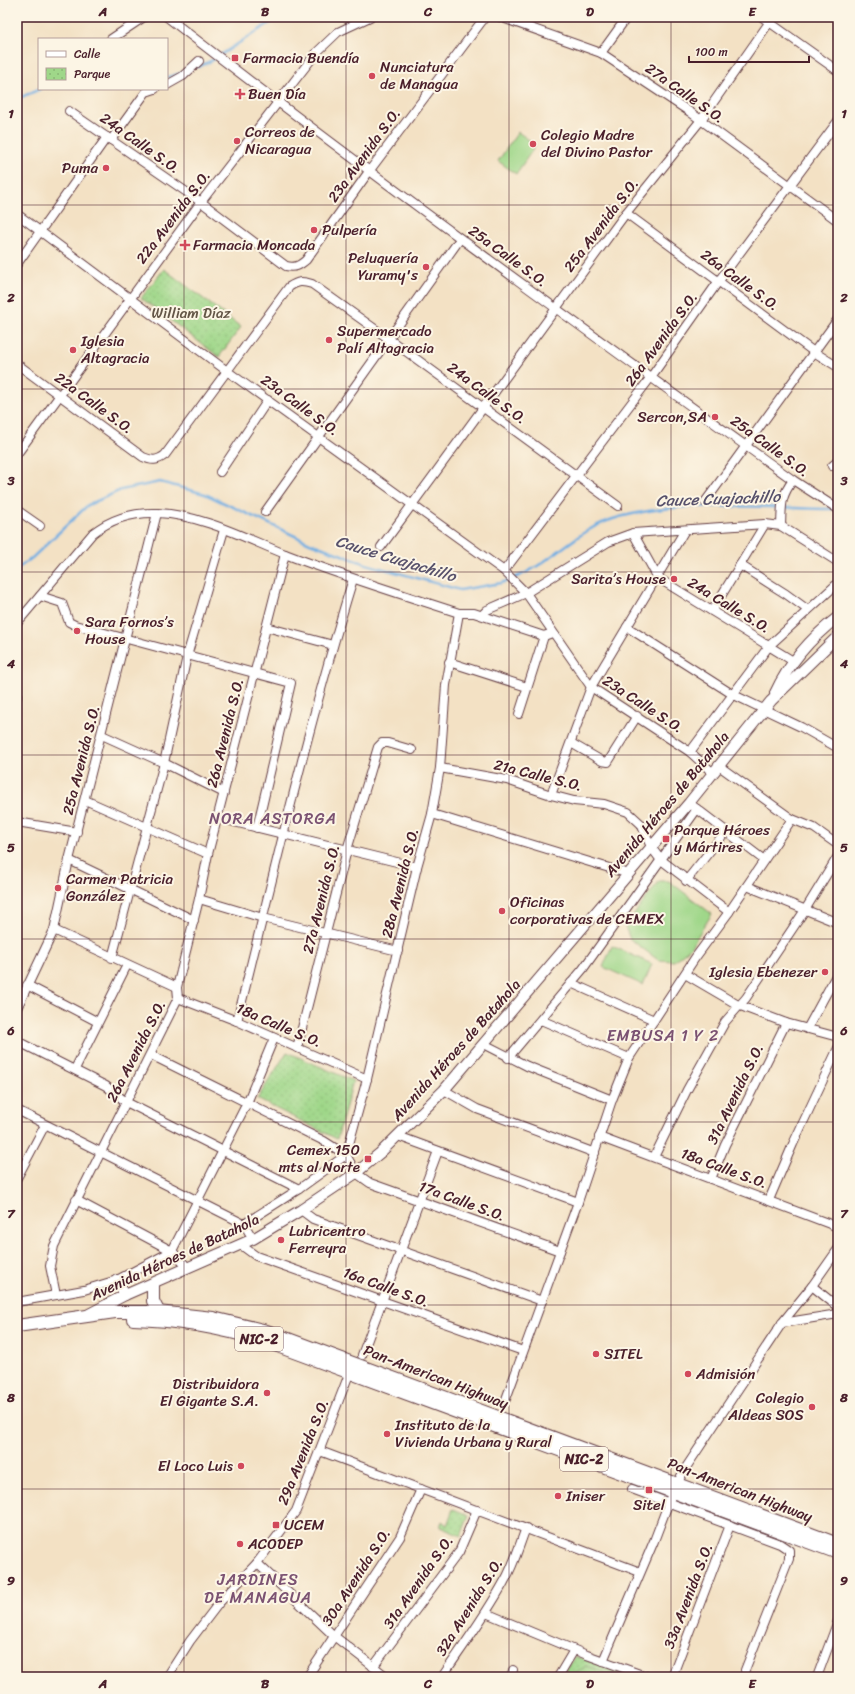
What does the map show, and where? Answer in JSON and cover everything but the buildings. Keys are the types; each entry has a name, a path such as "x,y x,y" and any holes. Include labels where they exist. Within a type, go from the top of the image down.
{"highway":[{"path":"153,1284 153,1301 161,1316"},
{"name":"Pan-American Highway","path":"17,1326 82,1318 161,1316 238,1333 355,1364 673,1492 838,1553"},
{"name":"Pan-American Highway","path":"673,1492 838,1544"}],"main road":[{"name":"Avenida Héroes de Batahola","path":"771,701 793,661 811,641 838,617"},
{"name":"Avenida Héroes de Batahola","path":"82,1318 125,1295 253,1239 301,1210 356,1173 398,1136 444,1090 651,847 693,806 716,769 771,701 838,636"},
{"path":"117,1280 125,1295"}],"street":[{"path":"112,38 144,17"},
{"name":"25a Calle S.O.","path":"168,17 278,103 370,170 460,239 792,480 838,509"},
{"name":"22a Avenida S.O.","path":"17,454 201,202 317,52 338,32 370,17"},
{"name":"23a Avenida S.O.","path":"293,268 300,266 306,260 370,170 485,17"},
{"name":"27a Calle S.O.","path":"500,17 601,53 701,120 838,221"},
{"path":"601,53 627,17"},
{"path":"768,19 838,71"},
{"name":"25a Avenida S.O.","path":"381,546 413,505 626,213 701,120 768,19"},
{"path":"171,83 199,61"},
{"path":"17,264 109,139 146,92 152,90"},
{"name":"24a Calle S.O.","path":"69,111 201,202 286,266 293,268"},
{"name":"26a Avenida S.O.","path":"506,573 576,475 651,377 718,282 838,121"},
{"name":"26a Calle S.O.","path":"626,213 814,352 838,367"},
{"name":"23a Calle S.O.","path":"17,214 227,371 506,573 526,592 552,633 591,687 792,819 814,828 838,845"},
{"path":"265,512 460,239"},
{"name":"24a Calle S.O.","path":"227,371 289,286 296,282 312,284 618,506"},
{"path":"705,502 838,319"},
{"name":"22a Calle S.O.","path":"17,364 143,457 150,460 157,460 165,455 227,371"},
{"path":"220,472 268,400"},
{"path":"781,526 783,493 792,480"},
{"path":"17,510 40,526"},
{"path":"17,623 93,533 106,523 130,515 158,513 193,519 284,554 459,614 474,613 482,615 544,636 552,633"},
{"name":"25a Avenida S.O.","path":"17,1008 54,930 69,860 158,513"},
{"path":"712,611 765,524"},
{"path":"482,615 486,610 526,592 608,542 633,533 765,524 781,526 838,562"},
{"path":"112,958 164,763 187,656 224,530"},
{"path":"551,795 591,687 658,578 685,530"},
{"name":"24a Calle S.O.","path":"633,533 658,578 793,661"},
{"name":"26a Avenida S.O.","path":"56,1295 50,1266 51,1256 76,1200 151,1055 178,998 177,987 199,899 208,854 284,554"},
{"path":"740,565 786,594 808,610"},
{"path":"237,1021 283,834 333,645 354,579"},
{"path":"690,752 769,646 838,583"},
{"path":"40,596 62,603 69,622 75,625 291,684 257,828"},
{"name":"28a Avenida S.O.","path":"346,1155 368,1079 417,868 432,814 440,768 449,662 459,614"},
{"path":"266,627 333,645"},
{"path":"627,627 732,694 806,730 838,748"},
{"path":"519,714 544,636"},
{"path":"449,662 527,687"},
{"path":"17,674 17,697"},
{"path":"571,743 602,761 608,762 637,716"},
{"path":"102,735 164,763 224,793"},
{"name":"27a Avenida S.O.","path":"297,1048 347,850 378,748 382,743 388,743 412,750"},
{"name":"21a Calle S.O.","path":"440,768 507,780 551,795 604,804 628,812 641,824 651,847 660,859 686,881 728,912"},
{"path":"85,800 208,854"},
{"path":"508,1058 571,983 660,859 693,806 764,860"},
{"path":"432,814 629,874"},
{"path":"218,818 417,868"},
{"path":"506,1399 578,1202 612,1100 629,1058 792,819"},
{"path":"17,822 77,832"},
{"path":"686,881 726,831"},
{"path":"654,1157 687,1090 725,1022 738,1005 746,998 805,910 838,856"},
{"path":"69,860 194,920"},
{"path":"747,886 838,923"},
{"path":"199,899 263,918 398,950"},
{"path":"54,930 177,987"},
{"path":"75,1069 127,965"},
{"path":"807,1029 838,972"},
{"path":"685,974 738,1005 786,1023 838,1037"},
{"path":"571,983 654,1020"},
{"path":"27,985 98,1022"},
{"name":"18a Calle S.O.","path":"178,998 237,1021 368,1079"},
{"path":"541,1020 629,1058"},
{"name":"31a Avenida S.O.","path":"711,1178 725,1145 786,1023"},
{"path":"17,1302 56,1295 117,1280 172,1251 247,1103 274,1038"},
{"path":"17,1040 106,1086 126,1102 299,1189"},
{"path":"484,1044 508,1058 612,1100"},
{"path":"769,1200 793,1144 838,1048"},
{"path":"151,1055 324,1141 346,1155 356,1173"},
{"path":"444,1090 477,1109 595,1153"},
{"path":"17,1110 244,1224 253,1239"},
{"path":"17,1178 45,1125"},
{"path":"398,1136 578,1202"},
{"name":"18a Calle S.O.","path":"599,1137 838,1227"},
{"name":"29a Avenida S.O.","path":"167,1677 190,1641 219,1603 258,1563 296,1511 382,1300 438,1151"},
{"path":"244,1224 299,1189 346,1155"},
{"name":"17a Calle S.O.","path":"356,1173 370,1183 560,1251"},
{"path":"76,1200 172,1251 188,1268"},
{"path":"301,1210 314,1219 542,1301"},
{"path":"603,1661 673,1492 703,1439 782,1323 812,1286 837,1250 838,1241"},
{"name":"16a Calle S.O.","path":"242,1245 256,1256 523,1351"},
{"path":"812,1286 838,1307"},
{"path":"782,1323 838,1314"},
{"path":"320,1451 640,1572"},
{"name":"30a Avenida S.O.","path":"307,1677 400,1537 421,1489"},
{"path":"632,1489 673,1492 730,1525 780,1544 789,1550 789,1559 745,1670"},
{"name":"31a Avenida S.O.","path":"373,1667 456,1557 477,1510"},
{"name":"33a Avenida S.O.","path":"672,1677 730,1525"},
{"name":"32a Avenida S.O.","path":"442,1677 486,1613 508,1575 526,1528"},
{"path":"258,1563 334,1636 382,1676"},
{"path":"486,1613 574,1650 648,1677"},
{"path":"817,1677 838,1621"},
{"path":"558,1677 574,1650"}],"green space":[{"path":"518,132 536,145 516,174 498,161"},
{"name":"William Díaz","path":"164,269 241,327 219,357 141,298"},
{"path":"659,881 669,881 712,914 690,948 674,961 658,960 630,939 625,927"},
{"path":"612,946 652,964 643,985 603,967"},
{"path":"287,1052 353,1081 337,1139 257,1099"},
{"path":"453,1509 469,1515 461,1536 440,1527 442,1521 447,1525"},
{"path":"575,1656 637,1677 562,1677"},
{"path":"586,1666 618,1677 571,1677"}],"waterway":[{"path":"198,67 213,60 279,17"},
{"path":"168,77 182,73"},
{"path":"17,99 38,90"},
{"name":"Cauce Cuajachillo","path":"17,569 32,558 88,505 121,490 160,482 205,494 310,543 366,564 460,590 510,580"},
{"name":"Cauce Cuajachillo","path":"514,578 540,564 575,539 600,524 613,519 639,513 665,509 721,506 832,509"}],"place":[{"name":"Farmacia Buendía","path":"235,58"},
{"name":"Nunciatura de Managua","path":"372,76"},
{"name":"Buen Día","path":"240,94"},
{"name":"Correos de Nicaragua","path":"237,141"},
{"name":"Colegio Madre del Divino Pastor","path":"533,144"},
{"name":"Puma","path":"106,168"},
{"name":"Pulpería","path":"314,230"},
{"name":"Farmacia Moncada","path":"185,245"},
{"name":"Peluquería Yuramy's","path":"426,267"},
{"name":"Supermercado Palí Altagracia","path":"329,340"},
{"name":"Iglesia Altagracia","path":"73,350"},
{"name":"Sercon,SA","path":"715,417"},
{"name":"Sarita’s House","path":"674,579"},
{"name":"Sara Fornos’s House","path":"77,631"},
{"name":"Parque Héroes y Mártires","path":"666,839"},
{"name":"Carmen Patricia González","path":"58,888"},
{"name":"Oficinas corporativas de CEMEX","path":"502,911"},
{"name":"Iglesia Ebenezer","path":"825,972"},
{"name":"Cemex 150 mts al Norte","path":"368,1159"},
{"name":"Lubricentro Ferreyra","path":"281,1240"},
{"name":"SITEL","path":"596,1354"},
{"name":"Admisión","path":"688,1374"},
{"name":"Distribuidora El Gigante S.A.","path":"267,1393"},
{"name":"Colegio Aldeas SOS","path":"812,1407"},
{"name":"Instituto de la Vivienda Urbana y Rural","path":"387,1434"},
{"name":"El Loco Luis","path":"241,1466"},
{"name":"Sitel","path":"649,1490"},
{"name":"Iniser","path":"558,1496"},
{"name":"UCEM","path":"276,1525"},
{"name":"ACODEP","path":"240,1544"}],"district":[{"name":"NORA ASTORGA","path":"273,818"},
{"name":"EMBUSA 1 Y 2","path":"663,1035"},
{"name":"JARDINES DE MANAGUA","path":"258,1588"}]}
